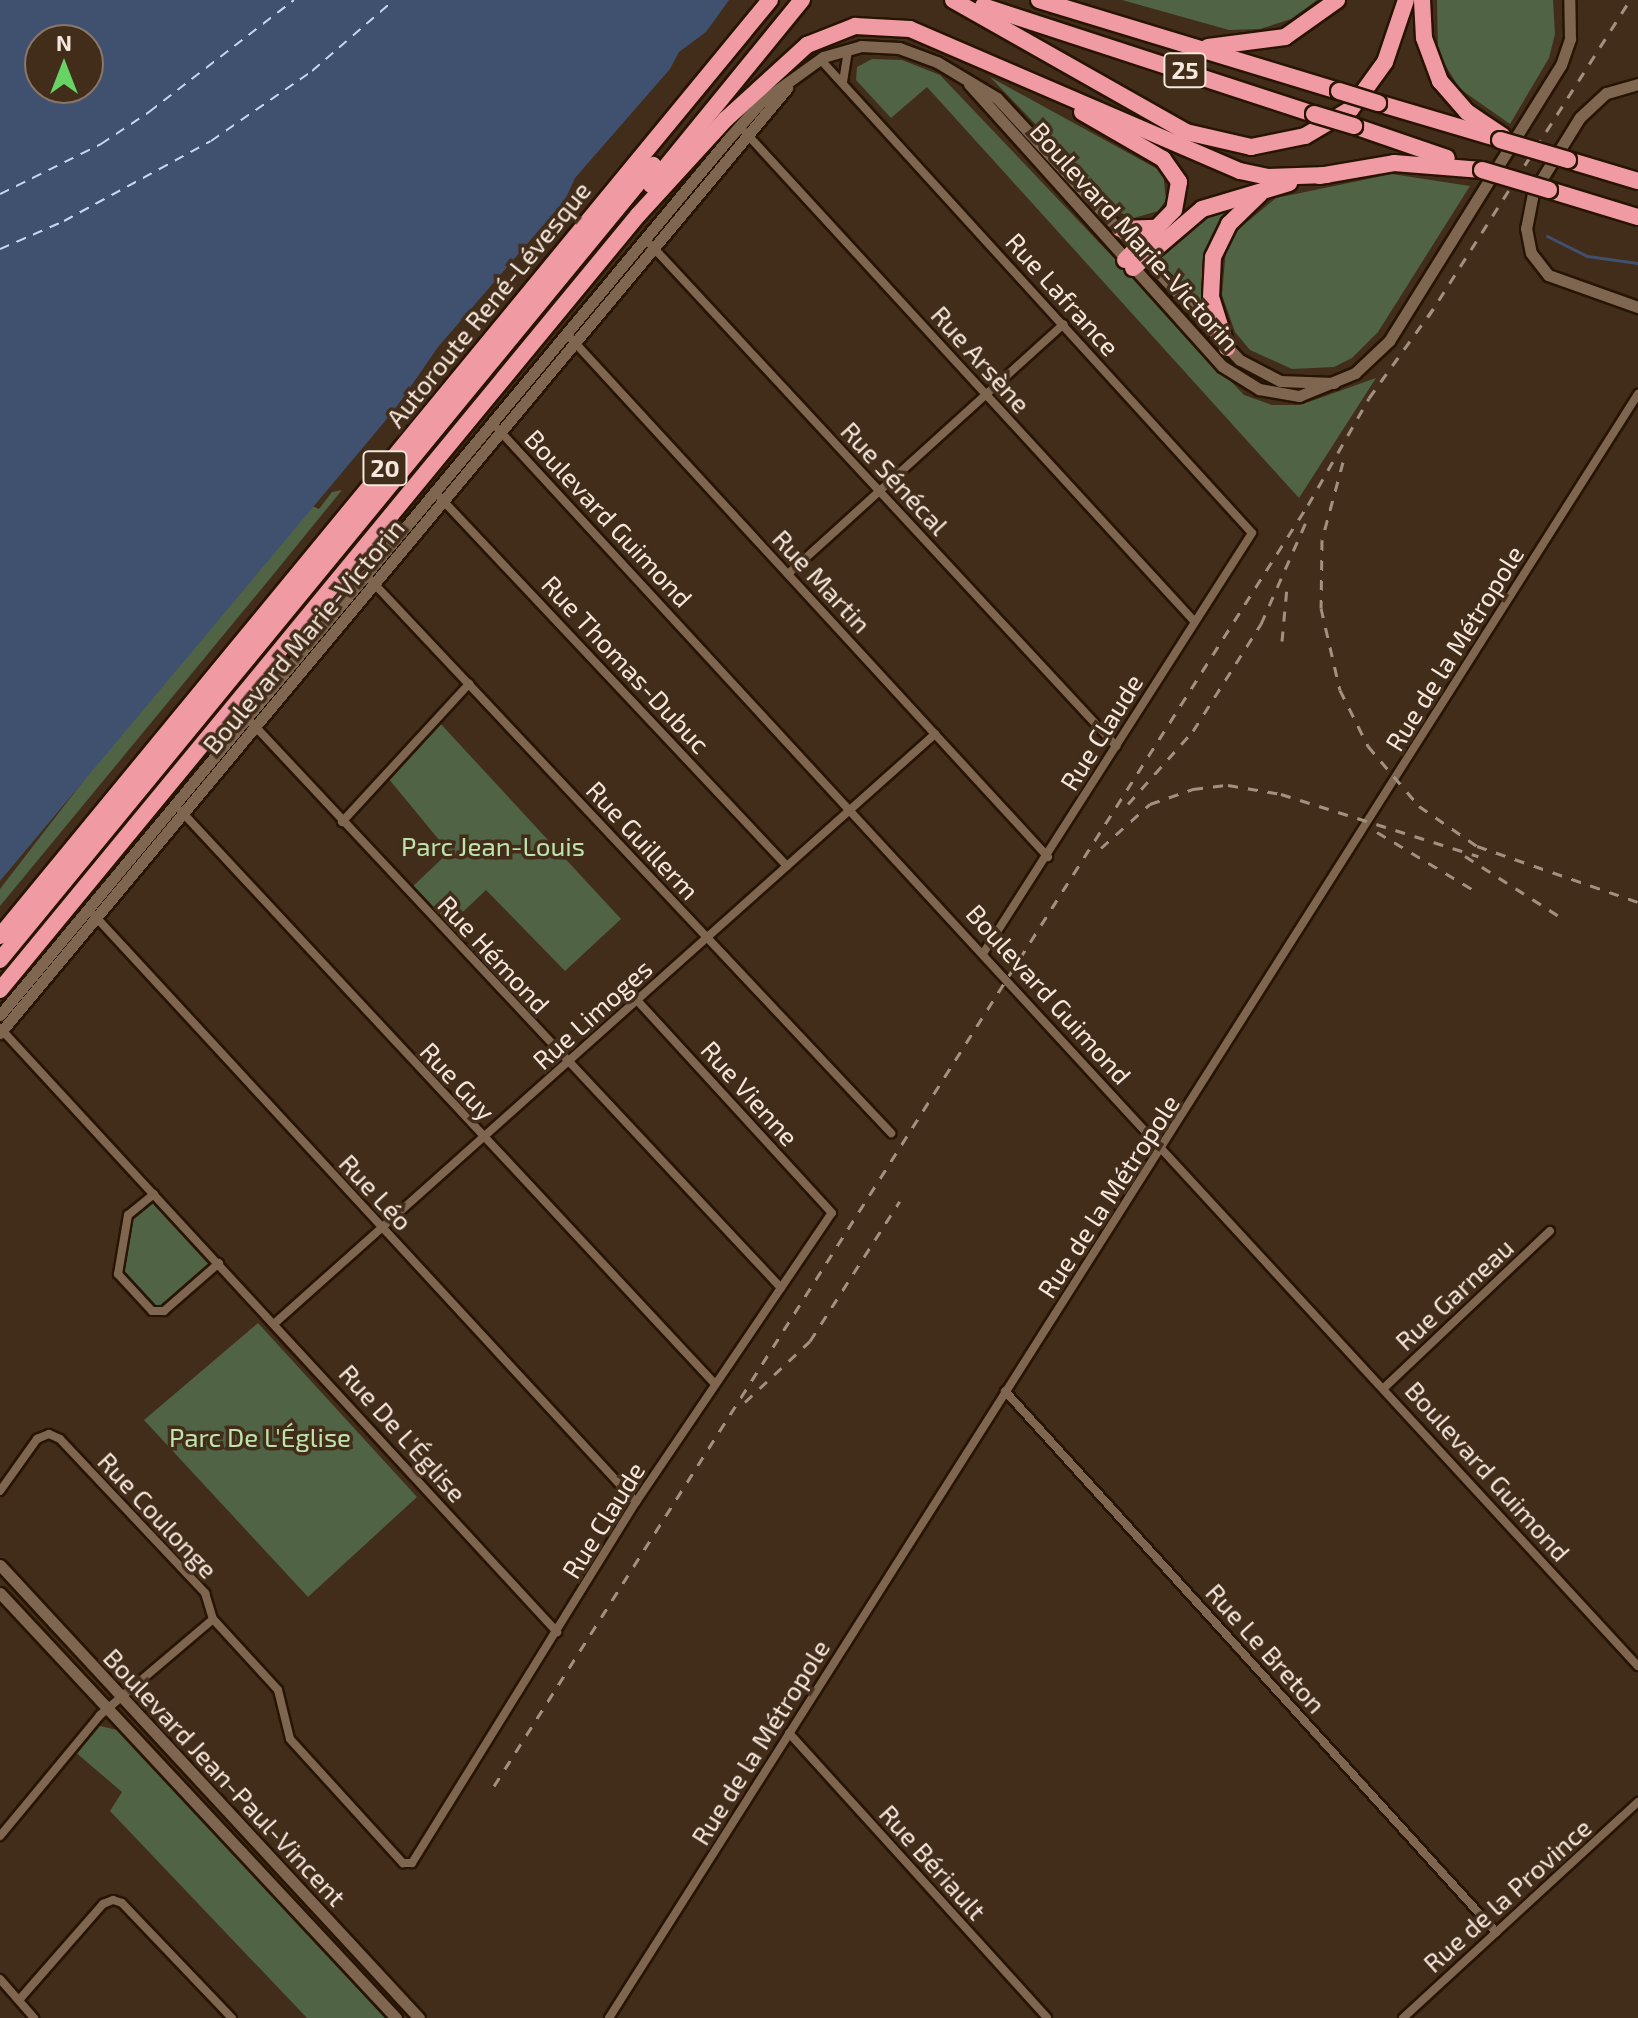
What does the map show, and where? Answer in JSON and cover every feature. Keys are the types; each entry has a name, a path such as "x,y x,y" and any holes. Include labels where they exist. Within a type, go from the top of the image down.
{"highway":[{"name":"Autoroute René-Lévesque","path":"0,936 770,0"},
{"name":"Autoroute René-Lévesque","path":"0,960 788,0"},
{"path":"0,976 802,0"},
{"path":"953,0 1176,126 1214,142 1251,147 1305,136 1351,109 1385,62 1406,0"},
{"name":"25","path":"962,0 1482,170 1638,217"},
{"name":"25","path":"1039,0 1506,140"},
{"path":"1195,47 1256,45 1285,37 1337,0"},
{"path":"1422,0 1426,47 1440,81 1467,112 1506,140 1638,181"},
{"path":"0,990 638,215 789,59 836,31 891,25 929,35 1240,171 1268,177 1327,175"},
{"path":"1036,83 1170,166 1179,196 1135,259"},
{"path":"1135,259 1202,209 1268,188 1394,163 1482,170"},
{"path":"1227,348 1211,297 1213,257 1229,224 1268,188"},
{"path":"1120,229 1157,228"}],"street":[{"name":"Boulevard Marie-Victorin","path":"0,1015 738,126 820,59 848,49 899,48 965,80 1013,112 1120,229 1135,259 1218,361 1244,382 1293,396 1334,383 1361,369 1385,347 1564,58 1569,0"},
{"path":"843,82 848,49"},
{"name":"Rue Lafrance","path":"820,59 1252,533"},
{"name":"Boulevard Marie-Victorin","path":"1,1031 749,136 792,80"},
{"name":"Boulevard Marie-Victorin","path":"965,80 1135,259 1227,348 1273,379 1334,383"},
{"path":"1638,84 1606,93 1580,117 1533,193 1526,232 1532,256 1548,275 1638,307"},
{"name":"Rue Arsène","path":"738,126 1194,621"},
{"name":"Rue Sénécal","path":"645,239 1116,746"},
{"path":"788,574 985,392 1064,324"},
{"name":"Rue Martin","path":"566,333 1048,857"},
{"name":"Rue de la Métropole","path":"609,2018 1005,1391 1164,1149 1638,394"},
{"name":"Boulevard Guimond","path":"491,424 984,952 1638,1666"},
{"name":"Rue Thomas-Dubuc","path":"434,491 787,866"},
{"name":"Rue Claude","path":"984,952 1048,857 1194,621 1224,583 1252,533"},
{"name":"Rue Guillerm","path":"365,574 891,1133"},
{"path":"342,822 469,684"},
{"name":"Rue Hémond","path":"246,717 781,1288"},
{"name":"Rue Limoges","path":"275,1323 935,734"},
{"name":"Rue Guy","path":"173,805 715,1384"},
{"name":"Rue Léo","path":"87,909 636,1502"},
{"name":"Rue Vienne","path":"637,1000 832,1213"},
{"name":"Rue De L'Église","path":"1,1031 275,1323 557,1632"},
{"path":"154,1194 128,1215 118,1274 152,1311 164,1311 219,1263"},
{"name":"Rue Claude","path":"420,1857 636,1502 832,1213"},
{"name":"Rue Garneau","path":"1385,1387 1550,1231"},
{"name":"Rue Le Breton","path":"1005,1391 1496,1932"},
{"name":"Rue Coulonge","path":"0,1491 37,1439 49,1434 60,1439 205,1593 213,1619 278,1690 290,1739 403,1863 420,1857"},
{"name":"Boulevard Jean-Paul-Vincent","path":"0,1565 419,2018"},
{"name":"Boulevard Jean-Paul-Vincent","path":"0,1593 396,2018"},
{"path":"0,1836 110,1708 213,1619"},
{"name":"Rue Bériault","path":"789,1733 1047,2018"},
{"name":"Rue de la Province","path":"1403,2018 1638,1802"},
{"path":"19,2000 103,1904 113,1900 122,1903 232,2018"},
{"path":"357,1976 367,1962"},
{"path":"0,1979 34,2018"}],"green space":[{"path":"1122,0 1317,0 1291,19 1260,29 1229,30"},
{"path":"1437,0 1553,0 1555,34 1549,58 1510,124 1460,89 1447,68 1438,50"},
{"path":"872,59 902,60 940,75 1244,395 1272,405 1300,405 1376,378 1299,498 927,87 891,118 856,80 857,67"},
{"path":"990,77 1163,172 1166,200 1158,211 1134,218 1121,213"},
{"path":"1392,174 1470,186 1378,332 1352,358 1334,367 1292,369 1250,350 1235,332 1222,295 1226,248 1236,231 1276,198"},
{"path":"1236,204 1206,255 1206,311 1156,258 1195,219"},
{"path":"342,490 0,906 0,889 118,736 312,506 319,509 332,492"},
{"name":"Parc Jean-Louis","path":"439,722 621,919 565,971 486,890 445,929 409,890 449,852 388,778"},
{"path":"154,1194 219,1263 164,1311 152,1311 118,1274 128,1215"},
{"name":"Parc De L'Église","path":"258,1323 417,1497 308,1597 144,1420"},
{"path":"96,1725 117,1730 396,2018 307,2018 110,1811 122,1792 74,1751"}],"water":[{"path":"0,0 729,0 706,32 679,52 670,69 575,178 565,200 438,347 396,408 0,881"}],"waterway":[{"path":"1547,236 1587,256 1638,263"}],"ferry route":[{"path":"0,194 101,144 149,112 294,0"},
{"path":"0,249 64,221 211,141 312,71 394,0"}],"railway":[{"path":"1428,317 1630,0"},
{"path":"494,1786 1308,505 1369,398 1433,309"},
{"path":"1343,462 1322,540 1321,608 1340,690 1368,746 1419,806 1477,846 1638,902"},
{"path":"1128,804 1193,731 1261,624 1306,522"},
{"path":"1282,641 1287,587"},
{"path":"1101,848 1150,804 1193,789 1228,785 1281,794 1478,856"},
{"path":"1377,832 1477,892"},
{"path":"1465,856 1565,920"},
{"path":"745,1402 810,1341 900,1201"}]}
